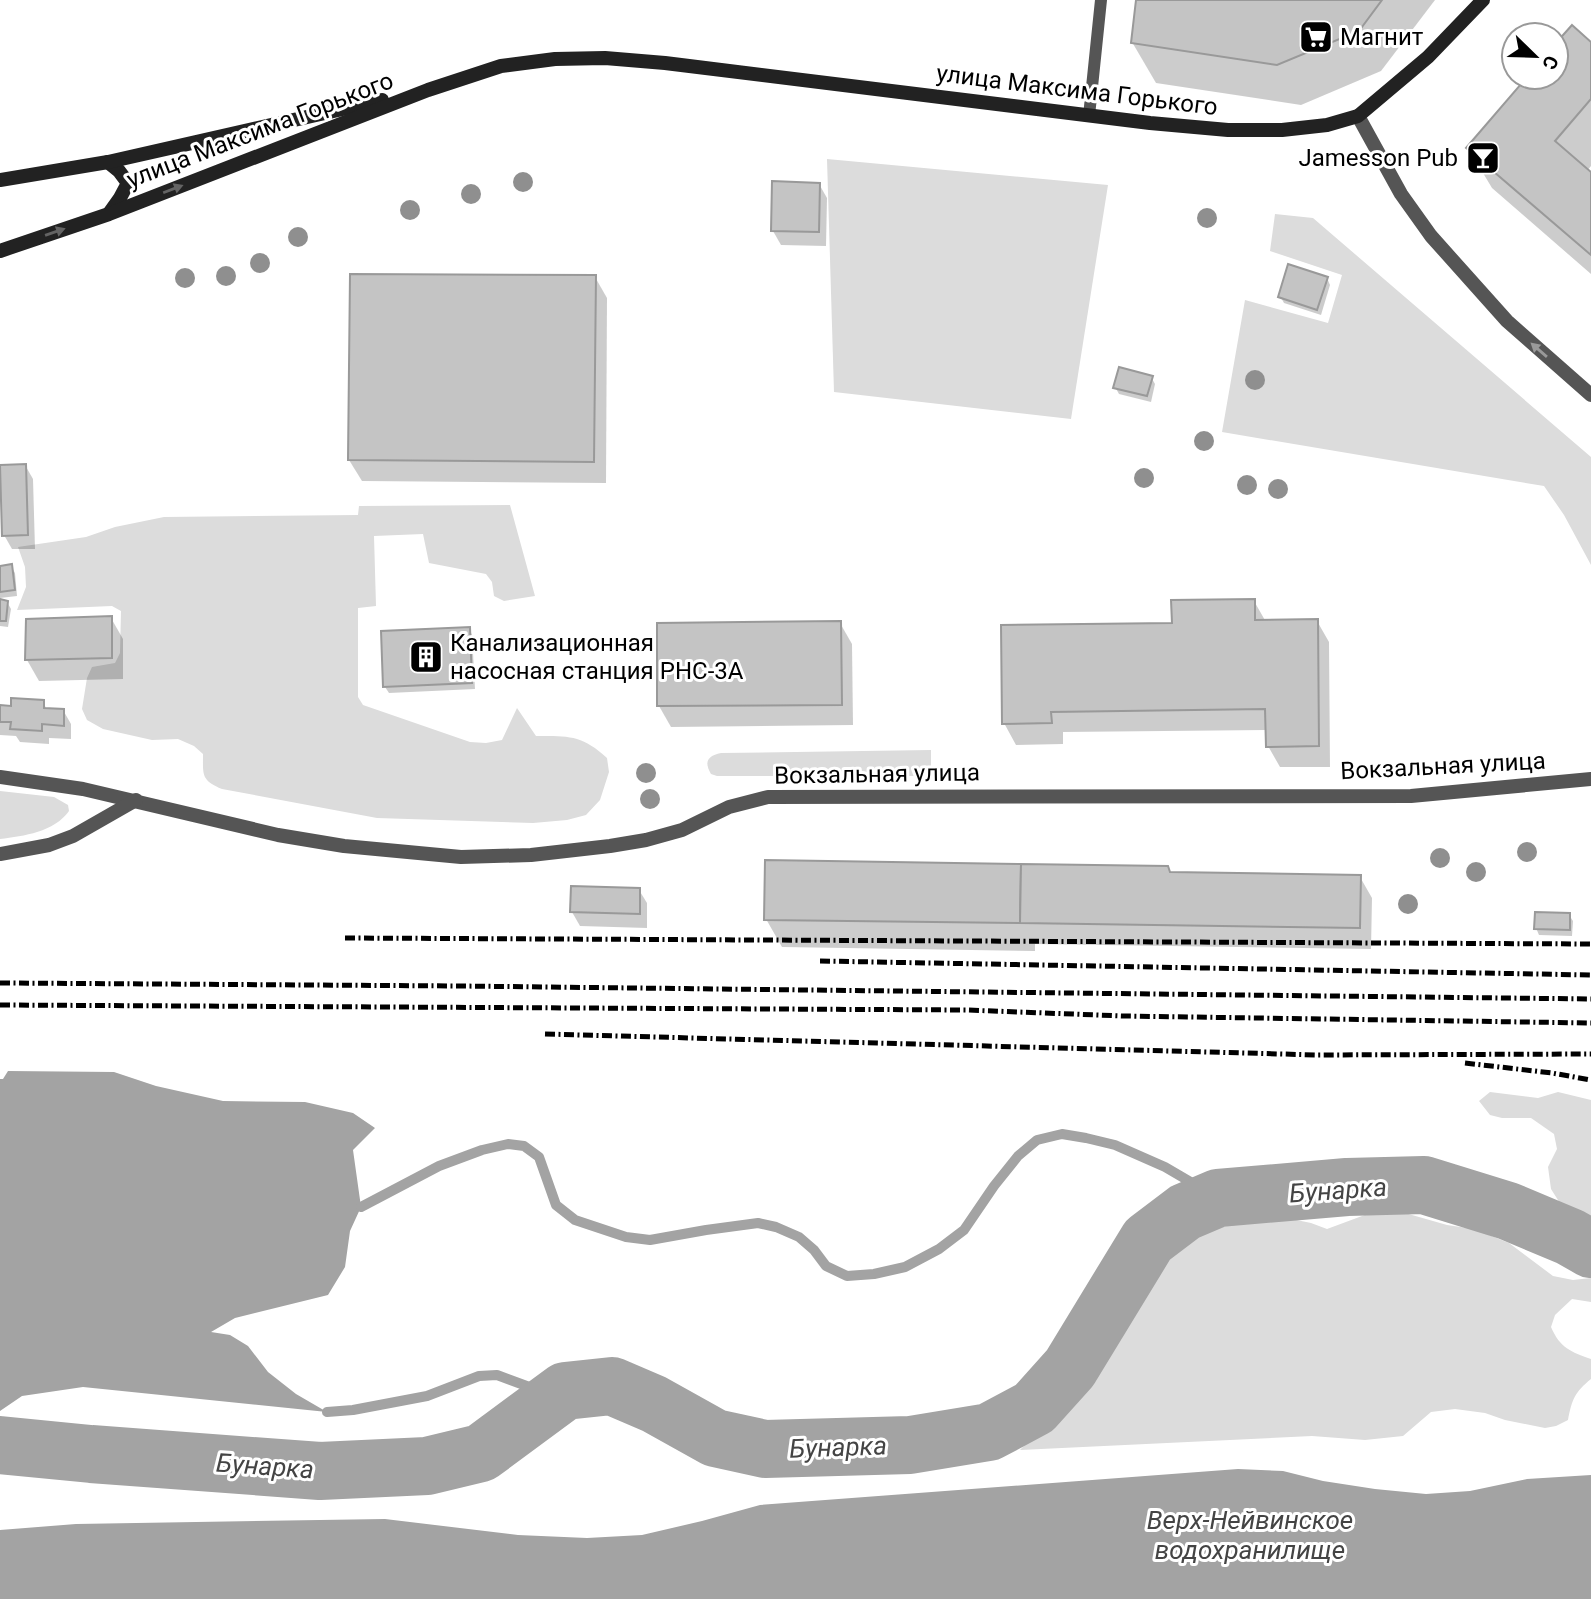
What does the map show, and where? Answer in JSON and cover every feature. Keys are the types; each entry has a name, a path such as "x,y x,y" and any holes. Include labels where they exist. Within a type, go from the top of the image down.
{"street":[{"path":"1483,0 1428,57 1358,116 1401,194 1431,236 1507,321 1591,395"},
{"name":"улица Максима Горького","path":"0,251 109,214 428,90 500,66 555,59 605,58 727,69 1089,116 1228,131 1282,130 1327,125 1358,116"},
{"name":"улица Максима Горького","path":"0,180 108,162 428,90"},
{"name":"улица Максима Горького","path":"108,162 128,183 109,214"},
{"name":"Вокзальная улица","path":"0,777 136,800 278,835 344,846 461,857 531,855 646,840 682,830 729,807 768,797 1411,796 1591,779"},
{"path":"0,854 61,841 136,800"}],"lane":[{"path":"1089,116 1101,0"}],"shaded area":[{"path":"827,159 1108,185 1071,419 834,392"},
{"path":"1275,214 1313,218 1591,457 1591,565 1564,515 1544,486 1222,432 1245,300 1328,323 1342,275 1270,251"},
{"path":"510,505 535,596 504,601 494,596 492,582 486,574 429,563 423,534 374,536 376,606 358,608 358,697 363,705 470,742 502,740 517,708 536,736 574,738 590,745 607,758 609,772 600,800 586,815 567,820 533,823 377,818 222,789 207,780 203,772 203,754 194,746 178,739 152,740 103,729 87,720 82,709 87,678 92,667 115,663 120,653 121,611 112,606 17,610 26,587 25,567 18,547 86,537 115,527 164,517 358,515 359,506"},
{"path":"931,750 931,769 922,776 717,776 711,774 707,763 710,758 721,753"},
{"path":"0,791 54,797 68,805 69,811 47,828 0,839"},
{"path":"1490,1092 1538,1098 1558,1092 1591,1100 1591,1222 1563,1208 1551,1189 1548,1167 1557,1149 1554,1134 1531,1118 1502,1118 1490,1115 1479,1101"},
{"path":"1381,1209 1474,1229 1509,1243 1553,1276 1573,1280 1591,1278 1591,1302 1572,1299 1555,1315 1551,1327 1558,1340 1567,1348 1591,1359 1591,1379 1575,1396 1568,1420 1545,1428 1485,1413 1455,1409 1431,1412 1403,1436 1365,1440 1312,1436 1020,1450 1064,1405 1109,1345 1137,1288 1182,1239 1200,1230 1277,1216 1327,1229"}],"water":[{"path":"8,1071 114,1072 156,1086 223,1101 305,1102 353,1113 375,1128 353,1150 361,1207 350,1231 345,1267 328,1295 235,1318 211,1332 230,1335 248,1346 268,1372 296,1394 327,1412 83,1387 22,1396 0,1411 0,1079 3,1079"},
{"name":"Верх-Нейвинское водохранилище","path":"1238,1469 1283,1471 1323,1481 1426,1494 1470,1491 1527,1479 1591,1475 1591,1599 0,1599 0,1530 76,1524 385,1519 518,1535 587,1538 642,1535 760,1505"}],"building":[{"path":"1136,0 1382,0 1359,31 1277,65 1131,43"},
{"path":"1572,25 1591,42 1591,99 1555,141 1591,172 1591,255 1466,148 1515,91 1570,91"},
{"path":"772,181 820,183 819,232 771,231"},
{"path":"1288,264 1328,277 1317,310 1278,297"},
{"path":"350,274 596,275 594,462 348,460"},
{"path":"1119,367 1153,376 1147,396 1113,388"},
{"path":"26,464 28,535 2,536 0,465"},
{"path":"12,564 15,590 0,592 0,566"},
{"path":"0,599 8,601 6,621 0,621"},
{"path":"1255,599 1255,620 1318,619 1319,746 1266,747 1265,709 1051,712 1052,723 1002,724 1001,625 1172,623 1171,600"},
{"path":"112,616 112,658 25,660 26,619"},
{"path":"841,621 842,705 657,706 657,623"},
{"name":"Канализационная насосная станция РНС-3А","path":"470,627 472,683 383,687 381,631"},
{"path":"11,698 44,700 44,708 64,709 64,726 42,724 42,731 10,729 11,722 0,722 0,705 11,706"},
{"path":"765,860 1021,864 1020,923 764,920"},
{"path":"1021,864 1168,866 1170,872 1361,875 1360,928 1020,923"},
{"path":"571,886 640,888 640,914 570,912"},
{"path":"1535,912 1570,913 1570,930 1534,929"}],"waterway":[{"path":"361,1207 439,1166 482,1150 508,1144 524,1146 539,1157 556,1205 575,1220 626,1237 650,1240 758,1223 799,1237 814,1250 826,1266 847,1276 874,1274 905,1267 939,1249 964,1230 1018,1156 1037,1140 1062,1134 1115,1145 1165,1167 1218,1198"},
{"name":"Бунарка","path":"0,1445 320,1471 427,1466 481,1453 565,1391 612,1386 654,1404 715,1438 765,1449 910,1445 989,1432 1034,1408 1070,1368 1148,1240 1185,1212 1218,1198 1347,1187 1424,1185 1508,1211 1570,1237 1591,1249"},
{"path":"327,1412 353,1410 427,1396 479,1376 497,1375 543,1392 565,1391"}],"railway":[{"path":"345,938 1591,944"},
{"path":"820,961 1591,975"},
{"path":"0,983 1591,999"},
{"path":"0,1005 966,1010 1124,1016 1591,1023"},
{"path":"545,1034 1318,1055 1591,1054"},
{"path":"1465,1063 1591,1080"}],"place":[{"name":"Магнит","path":"1316,37"},
{"name":"Jamesson Pub","path":"1483,158"},
{"name":"Канализационная насосная станция РНС-3А","path":"426,657"}]}
